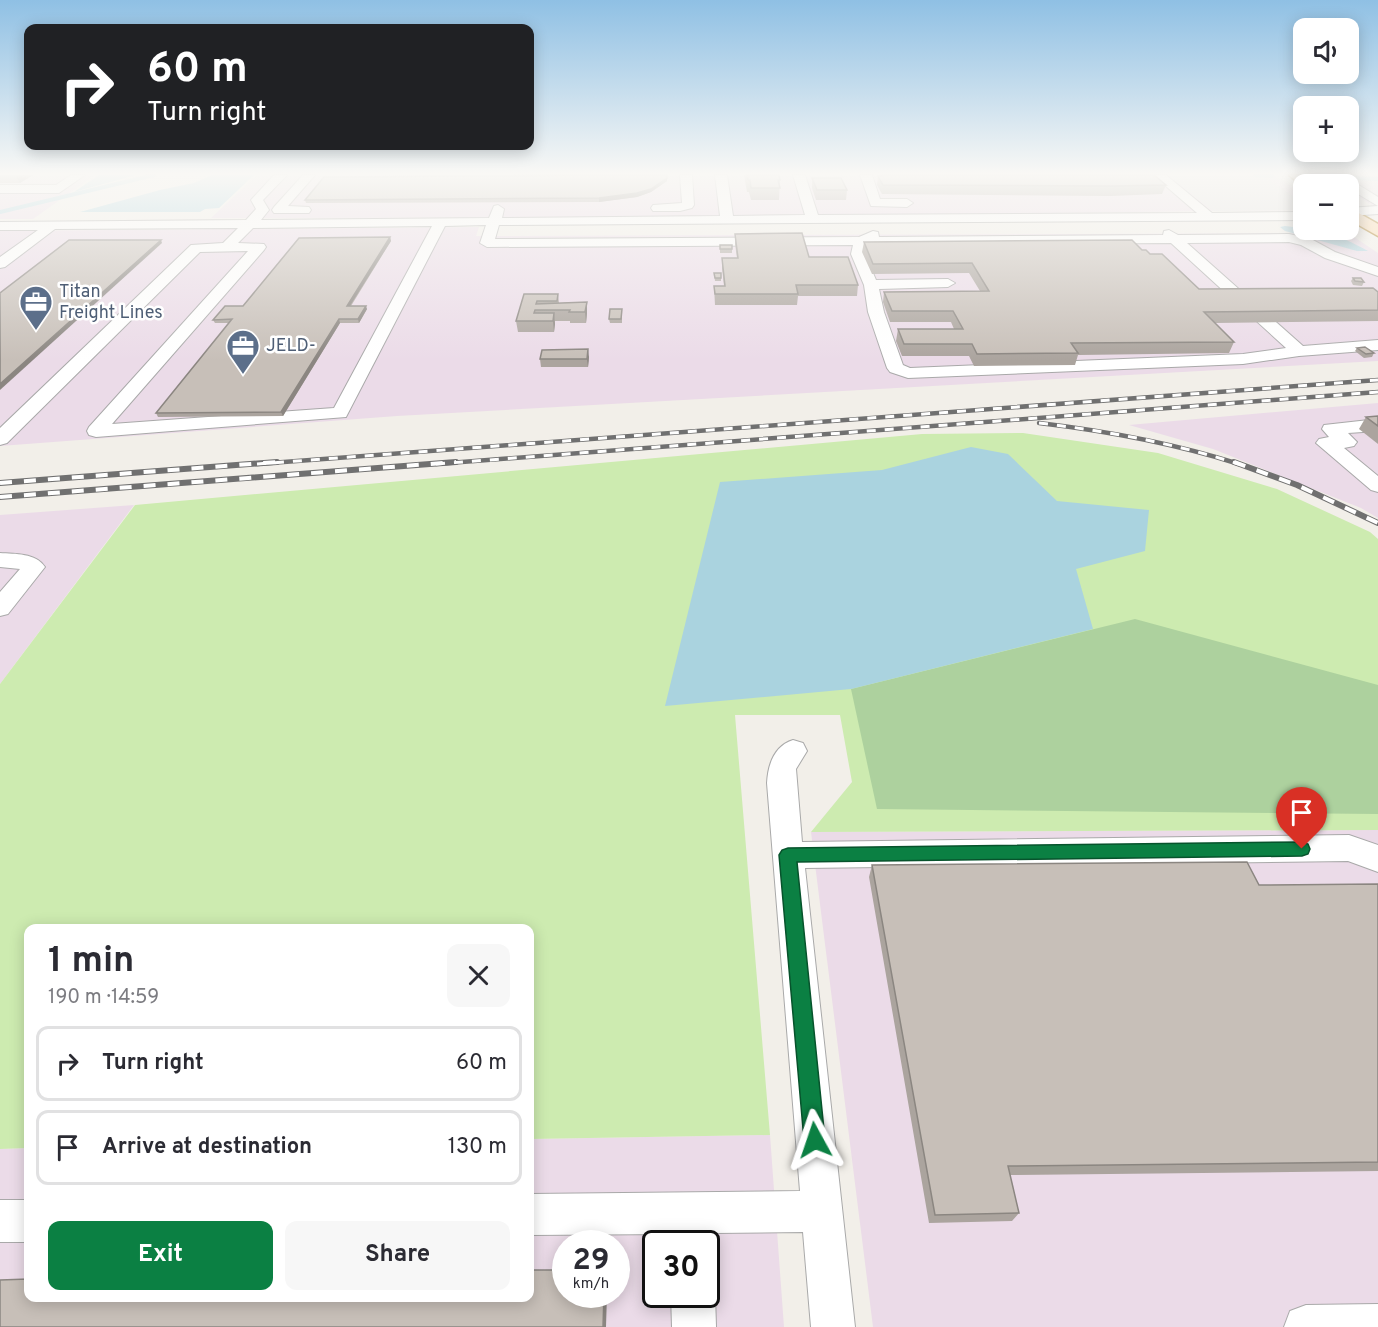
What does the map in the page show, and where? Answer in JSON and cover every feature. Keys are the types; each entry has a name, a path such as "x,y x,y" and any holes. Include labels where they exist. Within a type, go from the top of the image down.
{"street":[{"path":"232,242 237,237"},
{"path":"0,264 36,238 232,242 352,237"},
{"path":"0,440 196,248 232,242 259,247 96,431 340,413 429,237"},
{"path":"489,237 481,257 860,241 868,237"},
{"path":"628,237 628,249"},
{"path":"1129,237 1294,239 1378,272"},
{"path":"1173,237 1299,351"},
{"path":"860,241 858,254 871,285 876,312 896,368 908,373 1243,359 1299,351 1378,345"},
{"path":"628,249 689,255"},
{"path":"1171,256 1194,256"},
{"path":"871,285 948,284"},
{"path":"1210,294 1235,293"},
{"path":"1378,425 1331,429 1347,442 1326,443 1378,486"},
{"path":"0,560 21,561 34,567 0,608"},
{"path":"793,751 782,767 781,783 833,1327"},
{"path":"788,855 1349,848 1378,859"},
{"path":"534,1215 693,1228 821,1211"},
{"path":"0,1221 24,1221"},
{"path":"693,1308 694,1327"},
{"path":"1306,1327 1378,1326"}],"shaded area":[{"path":"0,237 1293,237 1293,240 1358,240 1378,253 1378,361 397,416 0,446"},
{"path":"1378,403 1378,518 1361,508 1213,449 1129,425"},
{"path":"134,505 0,684 0,515"},
{"path":"1378,830 1378,1327 873,1327 811,832"},
{"path":"770,1135 784,1327 0,1327 0,1149 24,1148 24,1302 534,1302 534,1139"}],"green space":[{"path":"1023,433 1158,453 1277,489 1370,532 1378,539 1378,830 811,832 852,782 840,715 735,715 770,1135 534,1139 534,924 24,924 24,1148 0,1149 0,684 135,505 922,434"},
{"path":"1135,619 1378,685 1378,814 877,809 851,689"}],"water":[{"path":"1317,240 1346,240 1368,251 1357,251"},
{"path":"971,447 1008,454 1057,501 1149,510 1145,551 1076,569 1093,629 851,689 665,706 720,482 882,470"}],"building":[{"path":"390,237 347,306 366,306 358,319 339,319 281,412 156,413 232,319 213,320 225,306 243,306 299,238"},
{"path":"735,237 803,237 809,257 848,257 858,285 796,285 798,294 715,294 714,286 725,286 722,258 738,258"},
{"path":"69,240 161,240 0,384 0,293"},
{"path":"1132,240 1150,254 1162,254 1199,289 1373,288 1378,292 1378,310 1204,312 1234,342 1071,343 1078,353 977,354 972,344 904,344 898,329 963,329 953,311 892,311 884,292 989,291 972,263 873,264 864,242"},
{"path":"720,245 732,245 732,249 720,249"},
{"path":"714,273 721,273 721,278 715,278"},
{"path":"1353,278 1361,278 1364,282 1355,281"},
{"path":"524,294 558,294 557,301 537,301 536,304 587,302 585,312 535,310 534,313 554,313 553,321 516,321"},
{"path":"610,309 622,309 621,319 609,319"},
{"path":"1365,347 1374,353 1366,354 1357,348"},
{"path":"588,349 587,359 540,359 542,350"},
{"path":"1378,416 1378,426 1366,417"},
{"path":"1247,862 1259,885 1378,884 1378,1162 1008,1166 1019,1213 935,1215 872,865"},
{"path":"534,1270 552,1270 552,1308 604,1308 603,1327 0,1327 0,1280 24,1279 24,1302 534,1302"}],"railway":[{"path":"257,464 1378,380"},
{"path":"436,464 1378,392"},
{"path":"1039,423 1140,439 1239,464"},
{"path":"0,483 277,462"},
{"path":"0,497 456,462"},
{"path":"1234,462 1297,485 1378,523"}],"place":[{"name":"Titan Freight Lines","path":"36,331"},
{"name":"JELD-","path":"243,375"}],"route":[{"path":"815,1140 788,855 1302,849"}]}
